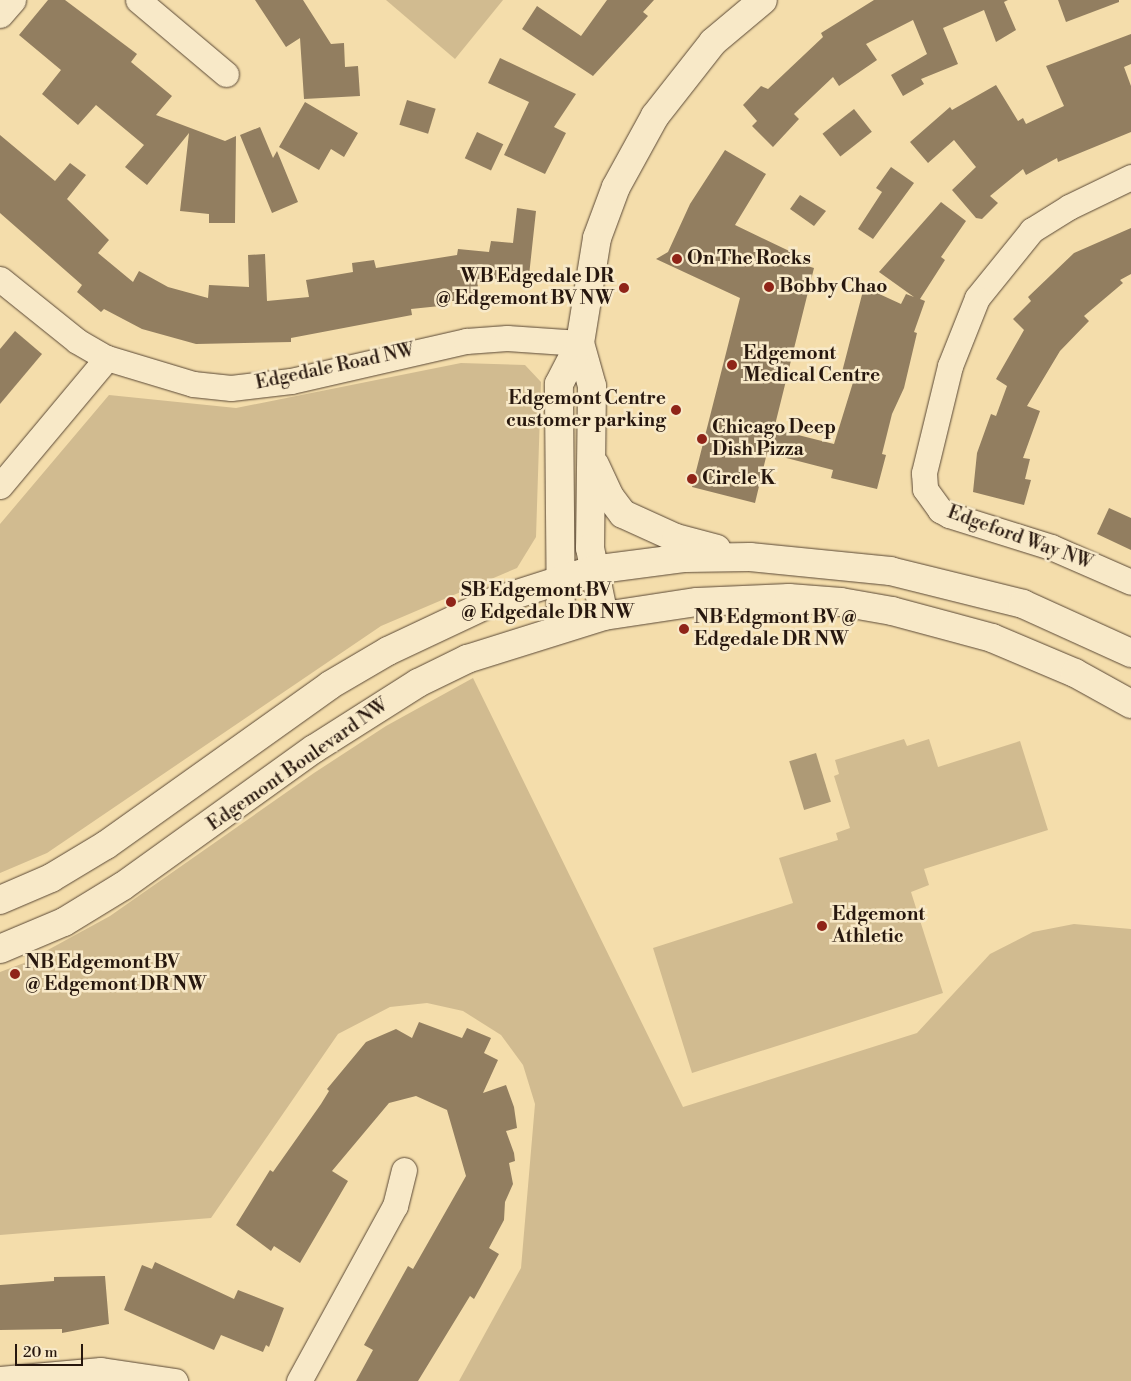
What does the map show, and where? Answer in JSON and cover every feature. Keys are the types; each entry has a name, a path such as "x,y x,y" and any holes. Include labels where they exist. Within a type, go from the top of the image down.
{"main road":[{"path":"561,627 559,578 559,384 580,343 597,238 634,150 655,116 713,42 763,0"},
{"path":"580,343 592,386 594,461 592,570 604,616"},
{"path":"594,461 610,498 639,524 676,538 750,557"},
{"path":"0,900 51,878 106,845 330,685 388,651 492,602 559,578 592,570 686,558 750,557 890,571 975,589 1070,623 1131,653"},
{"name":"Edgemont Boulevard NW","path":"0,949 64,922 123,886 314,749 418,683 466,659 561,627 604,616 697,602 789,598 875,608 992,638 1076,673 1131,704"}],"street":[{"path":"0,16 13,0"},
{"path":"138,0 226,74"},
{"name":"Edgeford Way NW","path":"1131,177 1069,207 1032,230 977,298 950,366 924,473 925,489 940,510 949,515 1051,547 1131,582"},
{"name":"Edgedale Road NW","path":"0,279 77,341 107,358 192,384 231,388 291,381 466,341 507,338 580,343"},
{"path":"0,486 107,358"},
{"path":"299,1381 395,1206 404,1170"},
{"path":"0,1379 101,1370 175,1381"}],"shaded area":[{"path":"386,0 503,0 455,59"},
{"path":"461,363 525,365 541,382 536,537 517,568 381,626 47,853 0,873 0,524 109,395 236,408"},
{"path":"473,678 683,1107 917,1033 990,954 1033,932 1074,924 1131,929 1131,1381 459,1381 521,1268 535,1104 523,1065 501,1035 463,1011 427,1003 390,1007 338,1034 211,1218 0,1235 0,972 24,963 110,916 314,773 386,726"},
{"name":"Edgemont Athletic","path":"904,739 907,746 929,739 938,767 1020,741 1048,830 924,869 929,885 911,892 943,993 692,1073 653,948 793,903 779,858 838,840 836,833 850,828 834,776 839,774 835,760"},
{"path":"816,753 831,802 804,810 789,761"}],"building":[{"path":"48,0 65,0 137,54 131,62 172,96 156,115 225,141 236,136 235,223 209,223 209,214 180,211 189,133 147,185 125,167 144,145 96,105 78,125 42,94 61,70 19,35"},
{"path":"255,0 303,0 331,44 344,43 345,67 358,66 360,96 304,99 300,38 286,47"},
{"path":"607,0 654,0 643,12 648,16 593,76 522,29 537,6 581,36"},
{"path":"874,0 1008,0 1004,2 1016,30 996,42 984,10 943,28 958,64 921,79 924,84 903,96 891,75 927,54 913,20 866,44 877,60 839,86 833,77 794,114 799,119 773,147 752,126 757,121 743,105 761,86 768,89 823,37 821,33"},
{"path":"1058,0 1119,0 1119,2 1066,22"},
{"path":"1131,34 1131,64 1124,67 1131,86 1131,132 1058,162 1057,158 1026,175 1023,169 990,196 998,203 982,219 976,218 952,190 976,167 954,140 928,163 910,142 950,107 952,110 996,85 1018,121 1023,118 1026,124 1064,106 1046,66"},
{"path":"500,58 576,94 554,127 566,133 545,174 504,155 529,102 488,83"},
{"path":"407,100 436,109 428,134 399,125"},
{"path":"305,102 358,133 344,157 331,149 319,170 279,147"},
{"path":"854,109 872,132 840,156 822,134"},
{"path":"260,127 273,158 277,151 298,202 272,213 240,135"},
{"path":"477,132 503,144 491,171 465,158"},
{"path":"0,135 55,181 70,163 86,175 67,199 109,240 98,253 133,282 139,271 168,287 208,298 209,285 249,287 248,255 265,254 267,301 309,297 306,280 353,272 352,263 374,260 376,268 457,255 458,249 489,252 491,241 513,243 517,208 536,211 528,285 478,279 477,303 440,300 440,306 411,309 412,315 291,338 291,342 196,344 142,329 104,309 101,312 77,292 82,285 0,213"},
{"path":"725,150 766,174 735,225 806,259 804,265 814,268 774,429 834,444 855,376 842,372 864,287 901,304 906,294 914,297 879,272 941,202 966,221 941,257 945,260 920,299 925,301 914,332 917,333 904,388 892,414 882,454 886,455 877,489 831,478 833,470 767,453 755,503 692,487 740,298 656,259 668,252 690,204"},
{"path":"891,167 914,183 873,239 858,229 882,192 876,188"},
{"path":"800,195 826,211 814,226 790,209"},
{"path":"1131,228 1131,274 1120,280 1123,283 1084,316 1089,321 1060,351 1027,406 1040,411 1023,458 1030,459 1025,479 1031,480 1024,505 973,492 977,453 991,414 996,416 1007,386 996,379 1024,330 1013,319 1031,301 1028,297 1074,253"},
{"path":"15,331 42,354 0,404 0,349"},
{"path":"1109,508 1131,518 1131,550 1097,534"},
{"path":"419,1022 462,1038 467,1028 491,1038 484,1053 498,1060 483,1093 506,1085 514,1107 517,1128 506,1131 514,1153 515,1161 509,1163 513,1184 505,1202 504,1220 489,1248 499,1254 474,1299 470,1296 418,1381 356,1381 373,1350 364,1345 408,1266 413,1269 466,1176 447,1110 416,1096 389,1103 332,1171 348,1181 300,1263 274,1246 271,1251 236,1225 270,1170 273,1172 321,1104 329,1091 327,1089 366,1042 396,1029 412,1038"},
{"path":"155,1262 234,1299 238,1290 284,1308 269,1347 266,1345 263,1352 221,1335 214,1350 124,1310 142,1265 152,1269"},
{"path":"105,1276 109,1324 62,1333 62,1329 0,1330 0,1285 54,1281 54,1277"}],"place":[{"name":"On The Rocks","path":"677,259"},
{"name":"Bobby Chao","path":"769,287"},
{"name":"WB Edgedale DR @ Edgemont BV NW","path":"624,288"},
{"name":"Edgemont Medical Centre","path":"732,365"},
{"name":"Edgemont Centre customer parking","path":"676,410"},
{"name":"Chicago Deep Dish Pizza","path":"702,439"},
{"name":"Circle K","path":"692,479"},
{"name":"SB Edgemont BV @ Edgedale DR NW","path":"451,602"},
{"name":"NB Edgmont BV @ Edgedale DR NW","path":"684,629"},
{"name":"Edgemont Athletic","path":"822,926"},
{"name":"NB Edgemont BV @ Edgemont DR NW","path":"15,974"}]}
